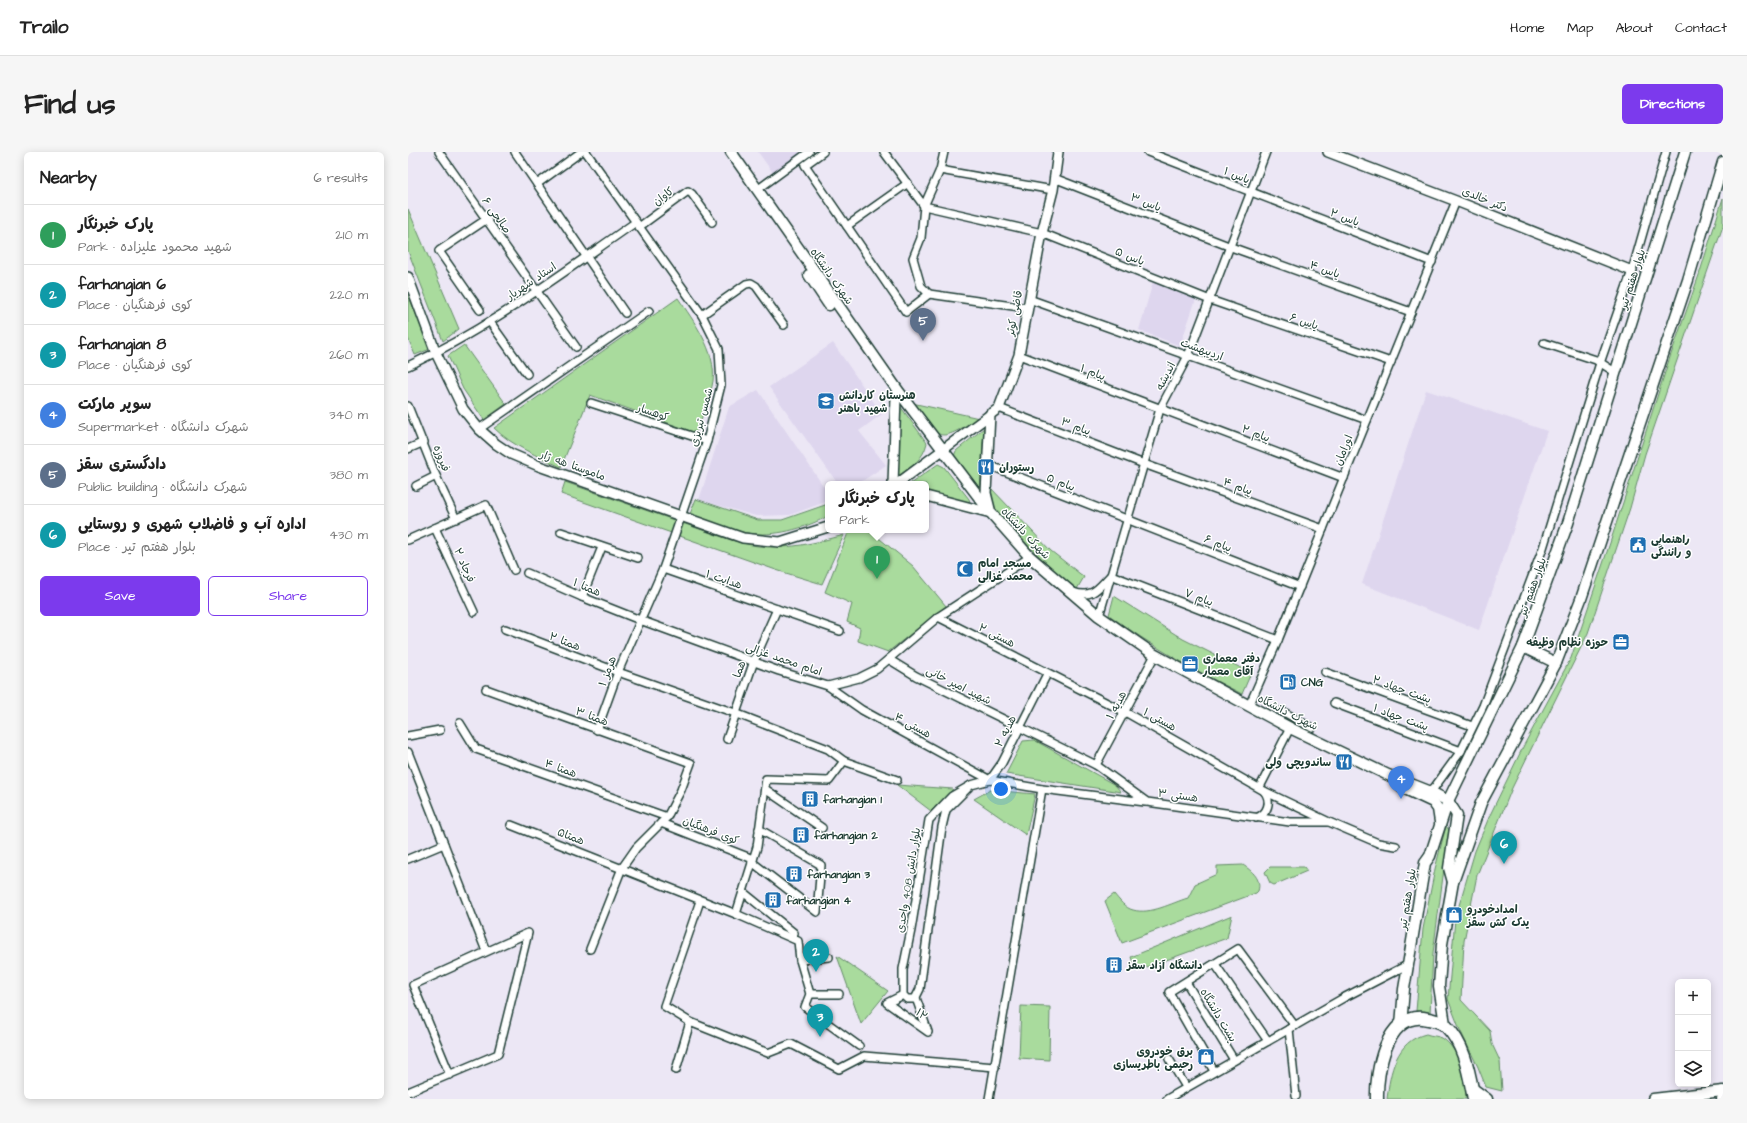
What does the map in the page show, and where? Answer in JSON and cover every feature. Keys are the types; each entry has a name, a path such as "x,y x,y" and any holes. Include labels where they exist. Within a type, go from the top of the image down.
{"highway":[{"path":"1377,1099 1380,1064 1388,1040 1401,1025 1420,1018 1431,1019 1445,1024 1457,1038 1467,1063 1473,1094"}],"main road":[{"path":"723,152 820,292 897,395 893,481"},
{"name":"شهرک دانشگاه","path":"731,152 897,395 940,453 1027,559 1154,658 1250,706 1289,730 1388,775 1427,790 1448,801"},
{"name":"قاضی کوثر","path":"999,408 1019,355 1042,233 1053,190 1058,152"},
{"name":"دکتر خالدی","path":"1328,152 1632,271"},
{"name":"بلوار هفتم تیر","path":"1401,1025 1402,1005 1425,863 1430,856 1448,801 1523,647 1568,523 1685,152"},
{"path":"1445,1024 1439,986 1442,944 1453,882 1481,803 1556,663 1581,599 1688,280 1723,162"},
{"name":"ماموستا هه ژار","path":"408,277 436,353 463,409 479,429 496,444 527,461 743,538 780,542 825,527"},
{"path":"901,481 999,408"},
{"path":"929,497 988,513 986,494 986,464 990,414"},
{"path":"1027,559 1101,625 1154,658 1289,730 1372,774 1433,802 1438,809 1440,822"},
{"path":"1523,647 1556,663"},
{"path":"1448,801 1457,815 1449,868 1453,882"},
{"path":"1653,1099 1723,1091"},
{"path":"1473,1094 1487,1099"}],"street":[{"name":"صالحی ۶","path":"439,152 576,347"},
{"path":"515,152 625,313"},
{"path":"537,184 581,152"},
{"name":"شمس تبریزی","path":"586,152 702,316 719,349 721,385 708,441 663,569 640,620"},
{"path":"757,190 809,152"},
{"path":"823,152 805,165 906,312 929,294"},
{"path":"884,152 924,206"},
{"path":"944,152 940,170 924,206 921,238 914,258 921,286 929,294 1027,308"},
{"name":"یاس ۱","path":"1148,152 1250,193"},
{"name":"اندیشه","path":"1099,616 1160,409 1188,356 1231,247 1266,152"},
{"path":"1427,790 1461,751 1482,706 1543,548 1600,363 1632,271 1666,152"},
{"path":"940,170 1053,190"},
{"name":"یاس ۳","path":"1054,178 1231,247"},
{"path":"847,226 908,183"},
{"name":"کاوان","path":"638,225 688,191 692,194 712,222"},
{"name":"یاس ۲","path":"1250,193 1432,262"},
{"name":"اورامان","path":"1250,706 1300,587 1456,201"},
{"name":"یاس ۵","path":"924,206 1042,233 1210,300"},
{"path":"480,310 439,251 487,219"},
{"name":"استاد شهریار","path":"408,366 436,353 490,322 586,257 638,225"},
{"name":"یاس ۴","path":"1231,247 1411,312"},
{"path":"702,316 746,284 751,283 756,286 784,325"},
{"name":"اردیبهشت","path":"1029,299 1367,420"},
{"name":"یاس ۶","path":"1210,300 1391,362"},
{"path":"479,429 649,311"},
{"path":"490,322 527,374"},
{"path":"1544,343 1596,360 1615,372"},
{"name":"پیام ۱","path":"1019,355 1160,409"},
{"name":"کوهسار","path":"591,402 708,441"},
{"name":"پیام ۳","path":"999,408 1144,464"},
{"name":"پیام ۲","path":"1160,409 1344,478"},
{"name":"فیروزه","path":"409,410 424,442 436,476 456,518"},
{"path":"408,449 424,442"},
{"name":"پیام ۵","path":"986,464 1128,520"},
{"name":"پیام ۴","path":"1144,464 1323,529"},
{"path":"416,486 436,476"},
{"path":"408,540 486,505 514,570"},
{"name":"پیام ۶","path":"1128,520 1300,587"},
{"name":"فرجاد ۲","path":"435,528 474,612"},
{"path":"561,532 638,558"},
{"path":"582,597 602,547"},
{"name":"امام محمد غزالی","path":"640,620 828,686 859,678 877,670 938,617 1027,559"},
{"name":"هدایت ۱","path":"663,569 840,631"},
{"name":"همتا ۱","path":"527,573 640,620"},
{"path":"1071,592 1085,596 1091,594 1111,575"},
{"name":"پیام ۷","path":"1111,575 1278,640"},
{"name":"هما","path":"727,739 754,661 777,609"},
{"name":"هستی ۲","path":"938,617 1047,674"},
{"name":"هرمز ۱","path":"596,730 640,620"},
{"name":"همتا ۲","path":"505,629 618,672 735,713 828,750 844,761 896,780"},
{"name":"هدیه ۱","path":"1096,765 1154,658"},
{"name":"شهید امیر خانی","path":"890,660 916,676 1020,728"},
{"name":"پشت جهاد ۲","path":"1325,672 1472,726"},
{"name":"هستی ۱","path":"1047,674 1125,712 1262,789 1329,822 1378,843 1396,846"},
{"name":"هدیه ۲","path":"990,780 1002,763 1047,674"},
{"name":"هستی ۴","path":"828,686 862,710 990,780"},
{"name":"همتا ۳","path":"486,689 690,763 680,790 667,817"},
{"name":"پشت جهاد ۱","path":"1334,703 1461,751"},
{"path":"1282,711 1312,728"},
{"name":"همتا ۴","path":"460,723 476,749 667,817"},
{"name":"هستی ۳","path":"1020,728 1096,765 1147,802 1290,822 1329,822"},
{"path":"408,736 440,730"},
{"path":"1256,818 1262,815 1268,806 1268,798 1262,789 1289,730"},
{"path":"408,752 486,951"},
{"path":"736,914 757,846 766,779 829,781 844,761"},
{"path":"903,995 907,999 915,999 920,984 942,827 946,810 972,785 990,780 1042,789 1147,802"},
{"name":"بلوار دانش 408 واحدی","path":"903,995 903,969 929,820 952,796 972,785"},
{"path":"765,789 822,828"},
{"path":"989,1099 1042,789"},
{"path":"590,949 622,868 636,848 667,817"},
{"name":"کوی فرهنگیان","path":"661,823 753,860 817,912 821,865 760,829"},
{"name":"همتا۵","path":"511,825 736,914 798,941 800,960"},
{"path":"408,859 444,844"},
{"path":"743,892 794,934"},
{"path":"700,901 664,1006 690,1022 768,1053 791,1044 839,1068 864,1056 995,1067"},
{"path":"408,1092 498,1054 528,933 412,985 450,1074"},
{"path":"1214,1071 1169,992 1238,949 1292,1028 1296,1096"},
{"path":"829,957 800,960 810,994 805,1008 859,1046"},
{"path":"1215,964 1268,1041"},
{"path":"1167,1099 1345,997 1409,964"},
{"name":"پشت دانشگاه","path":"1186,982 1234,1060"},
{"path":"810,994 840,994"},
{"name":"۱۲","path":"903,995 887,1003 928,1032 916,998"},
{"path":"676,1070 690,1022"},
{"path":"1169,1060 1186,1087"}],"shaded area":[{"path":"758,152 802,152 773,173"},
{"path":"1153,282 1196,299 1180,346 1139,330"},
{"name":"هنرستان کاردانش شهید باهنر","path":"833,343 882,414 859,431 886,465 862,481 836,481 769,387"},
{"path":"758,390 825,489 825,502 790,515 756,516 699,500 729,407"},
{"path":"1426,390 1547,431 1479,630 1362,584"}],"green space":[{"path":"1723,198 1723,226 1645,454 1630,508 1588,633 1512,788 1477,875 1464,941 1461,1000 1490,1031 1492,1044 1500,1061 1502,1091 1486,1087 1460,1030 1448,999 1455,919 1475,851 1490,815 1524,745 1571,658 1668,363 1699,275"},
{"path":"408,209 459,329 443,341 408,251"},
{"path":"408,294 430,349 415,355 408,338"},
{"path":"678,298 703,337 708,348 713,370 713,381 710,393 696,433 590,395 561,467 534,455 509,440 494,428"},
{"path":"464,345 506,404 484,420 463,389 448,356"},
{"path":"912,403 979,418 947,435 940,434 929,425"},
{"path":"900,406 927,443 920,458 898,476"},
{"path":"984,428 980,490 954,456 956,451"},
{"path":"938,464 944,467 969,499 971,505 929,495 929,481 914,481"},
{"path":"565,482 731,540 751,545 769,547 791,546 812,543 844,535 822,584 776,570 561,494"},
{"path":"990,487 1051,551 1084,577 1077,589 1069,585 992,508"},
{"path":"696,499 758,520 782,520 825,505 825,518 819,521 789,531 768,534 740,532 693,517 690,514"},
{"path":"848,533 873,533 913,566 946,606 888,652 858,641 860,628 847,622 852,604 825,592"},
{"path":"1114,596 1183,639 1251,673 1242,694 1174,658 1109,615"},
{"path":"1034,740 1115,785 1121,792 1006,774 1023,741"},
{"path":"897,785 953,789 931,811"},
{"path":"990,790 1035,794 1026,835 974,799"},
{"path":"1446,826 1449,830 1433,953 1430,1013 1416,1011 1423,929 1435,869"},
{"path":"1243,865 1253,873 1259,883 1258,891 1256,893 1122,943 1105,901 1114,894 1127,908 1140,911 1154,910 1188,898 1195,884 1217,874 1217,866"},
{"path":"1270,867 1304,867 1307,871 1274,885 1270,883 1265,872"},
{"path":"1232,915 1227,938 1136,971 1131,957"},
{"path":"837,956 888,991 861,1024"},
{"path":"1021,1006 1050,1007 1049,1060 1019,1058"},
{"path":"1426,1034 1442,1038 1448,1043 1458,1057 1465,1083 1466,1099 1387,1099 1390,1078 1396,1059 1408,1043"}],"place":[{"name":"دادگستری سقز","path":"923,341"},
{"name":"هنرستان کاردانش شهید باهنر","path":"826,401"},
{"name":"رستوران","path":"986,467"},
{"name":"راهنمایی و رانندگی","path":"1638,545"},
{"name":"مسجد امام محمد غزالی","path":"965,569"},
{"name":"پارک خبرنگار","path":"877,579"},
{"name":"حوزه نظام وظیفه","path":"1621,642"},
{"name":"دفتر معماری آقای معمار","path":"1190,664"},
{"name":"CNG","path":"1288,682"},
{"name":"ساندویچی ولی","path":"1344,762"},
{"name":"farhangian 1","path":"810,799"},
{"name":"سوپر مارکت","path":"1401,799"},
{"name":"farhangian 2","path":"801,835"},
{"name":"اداره آب و فاضلاب شهری و روستایی","path":"1504,864"},
{"name":"farhangian 3","path":"794,874"},
{"name":"farhangian 4","path":"773,900"},
{"name":"امدادخودرو یدک کش سقز","path":"1454,915"},
{"name":"دانشگاه آزاد سقز","path":"1114,965"},
{"name":"farhangian 6","path":"816,972"},
{"name":"farhangian 8","path":"820,1037"},
{"name":"برق خودروی رحیمی باطریسازی","path":"1206,1057"}]}
